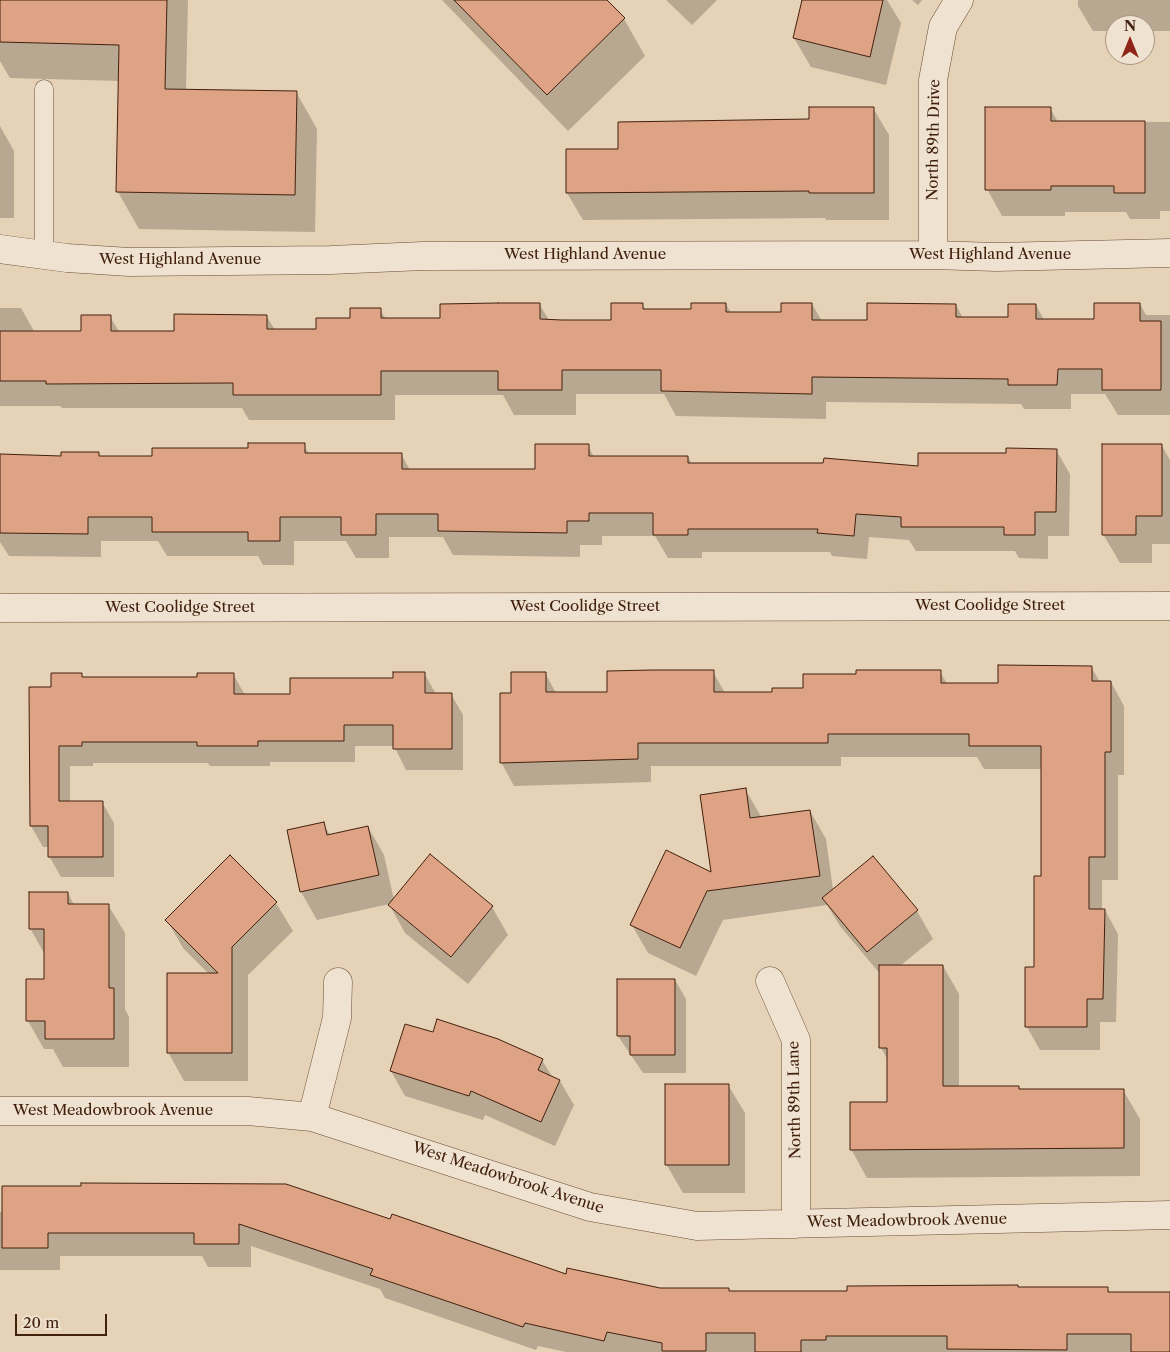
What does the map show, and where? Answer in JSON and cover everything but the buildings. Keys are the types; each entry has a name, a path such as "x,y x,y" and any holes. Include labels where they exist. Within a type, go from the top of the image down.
{"street":[{"name":"North 89th Drive","path":"933,255 932,80 943,27 959,0"},
{"name":"West Highland Avenue","path":"0,249 44,255 129,262 332,260 423,256 933,255 996,257 1170,253"},
{"name":"West Coolidge Street","path":"0,608 1170,606"},
{"name":"North 89th Lane","path":"770,981 796,1040 796,1224"},
{"path":"312,1116 338,1018 338,982"},
{"name":"West Meadowbrook Avenue","path":"0,1111 248,1111 312,1116 391,1140 590,1207 697,1226 1170,1215"}],"lane":[{"path":"44,89 44,255"}]}
